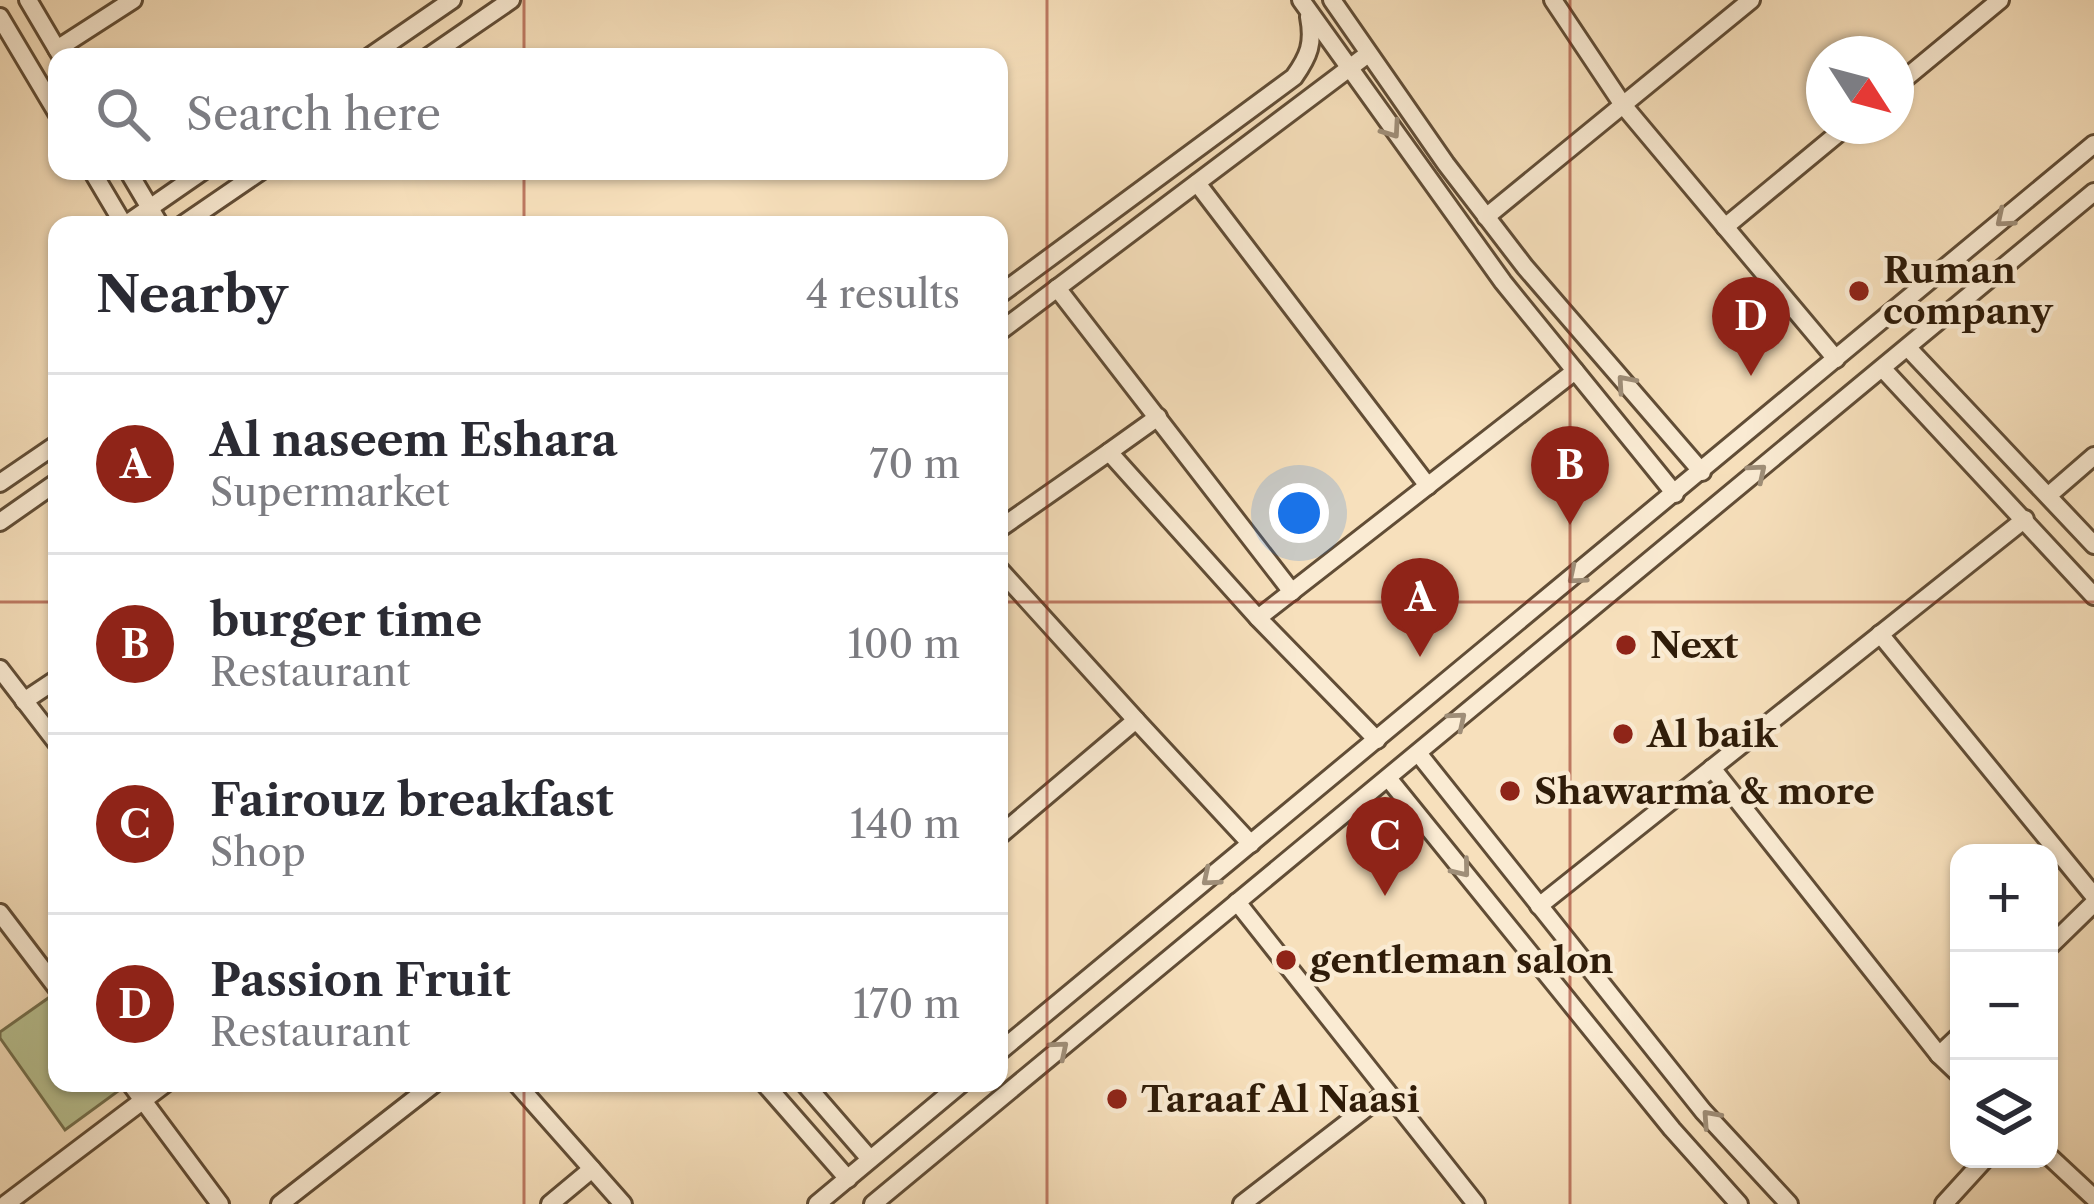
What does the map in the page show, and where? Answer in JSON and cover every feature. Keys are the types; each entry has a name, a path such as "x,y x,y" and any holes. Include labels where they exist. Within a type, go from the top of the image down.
{"street":[{"path":"28,0 56,48"},
{"path":"66,48 133,0"},
{"path":"379,48 423,8 452,0"},
{"path":"441,48 511,0"},
{"path":"1333,0 1486,217 1702,472"},
{"path":"1552,0 1623,105 1836,359"},
{"path":"1486,217 1751,0"},
{"path":"1914,71 2000,0"},
{"path":"1305,5 1438,196 1675,494"},
{"path":"1008,288 1294,77 1309,57 1313,37 1305,5"},
{"path":"0,17 48,97"},
{"path":"1008,325 1369,54"},
{"path":"1725,226 1825,144"},
{"path":"1008,1045 2094,144"},
{"path":"97,180 119,216"},
{"path":"133,180 154,216"},
{"path":"137,216 190,180"},
{"path":"195,216 248,180"},
{"path":"1197,183 1428,486"},
{"path":"873,1204 2094,192"},
{"path":"1057,288 1292,592"},
{"path":"1909,349 2094,545"},
{"path":"1883,369 2094,596"},
{"path":"1258,618 1575,370"},
{"path":"1008,523 1158,418"},
{"path":"0,483 48,450"},
{"path":"1109,452 1258,618 1377,740"},
{"path":"2049,496 2094,457"},
{"path":"0,521 48,488"},
{"path":"1539,906 2025,519"},
{"path":"1008,578 1251,844"},
{"path":"1880,634 2094,899 2058,937"},
{"path":"0,669 48,732"},
{"path":"24,701 48,685"},
{"path":"1008,828 1136,720"},
{"path":"1418,753 1703,1111 1789,1204"},
{"path":"1712,768 1950,1065"},
{"path":"1388,778 1735,1202"},
{"path":"1237,902 1476,1204"},
{"path":"0,914 48,976"},
{"path":"1939,1055 1950,1045"},
{"path":"137,1092 220,1204"},
{"path":"6,1204 154,1092"},
{"path":"280,1204 423,1092"},
{"path":"524,1092 622,1204"},
{"path":"772,1092 848,1179"},
{"path":"812,1092 870,1159"},
{"path":"818,1204 951,1092"},
{"path":"1242,1204 1387,1092"},
{"path":"2058,1164 2094,1198"},
{"path":"1944,1204 1977,1168"},
{"path":"550,1204 592,1169"}],"green space":[{"path":"48,998 48,1092 117,1092 65,1130 0,1032"}],"place":[{"name":"Ruman company","path":"1859,291"},
{"name":"Passion Fruit","path":"1751,376"},
{"name":"burger time","path":"1570,525"},
{"name":"Next","path":"1626,645"},
{"name":"Al naseem Eshara","path":"1420,657"},
{"name":"Al baik","path":"1623,734"},
{"name":"Shawarma & more","path":"1510,791"},
{"name":"Fairouz breakfast","path":"1385,896"},
{"name":"gentleman salon","path":"1286,960"},
{"name":"Taraaf Al Naasi","path":"1117,1099"}]}
